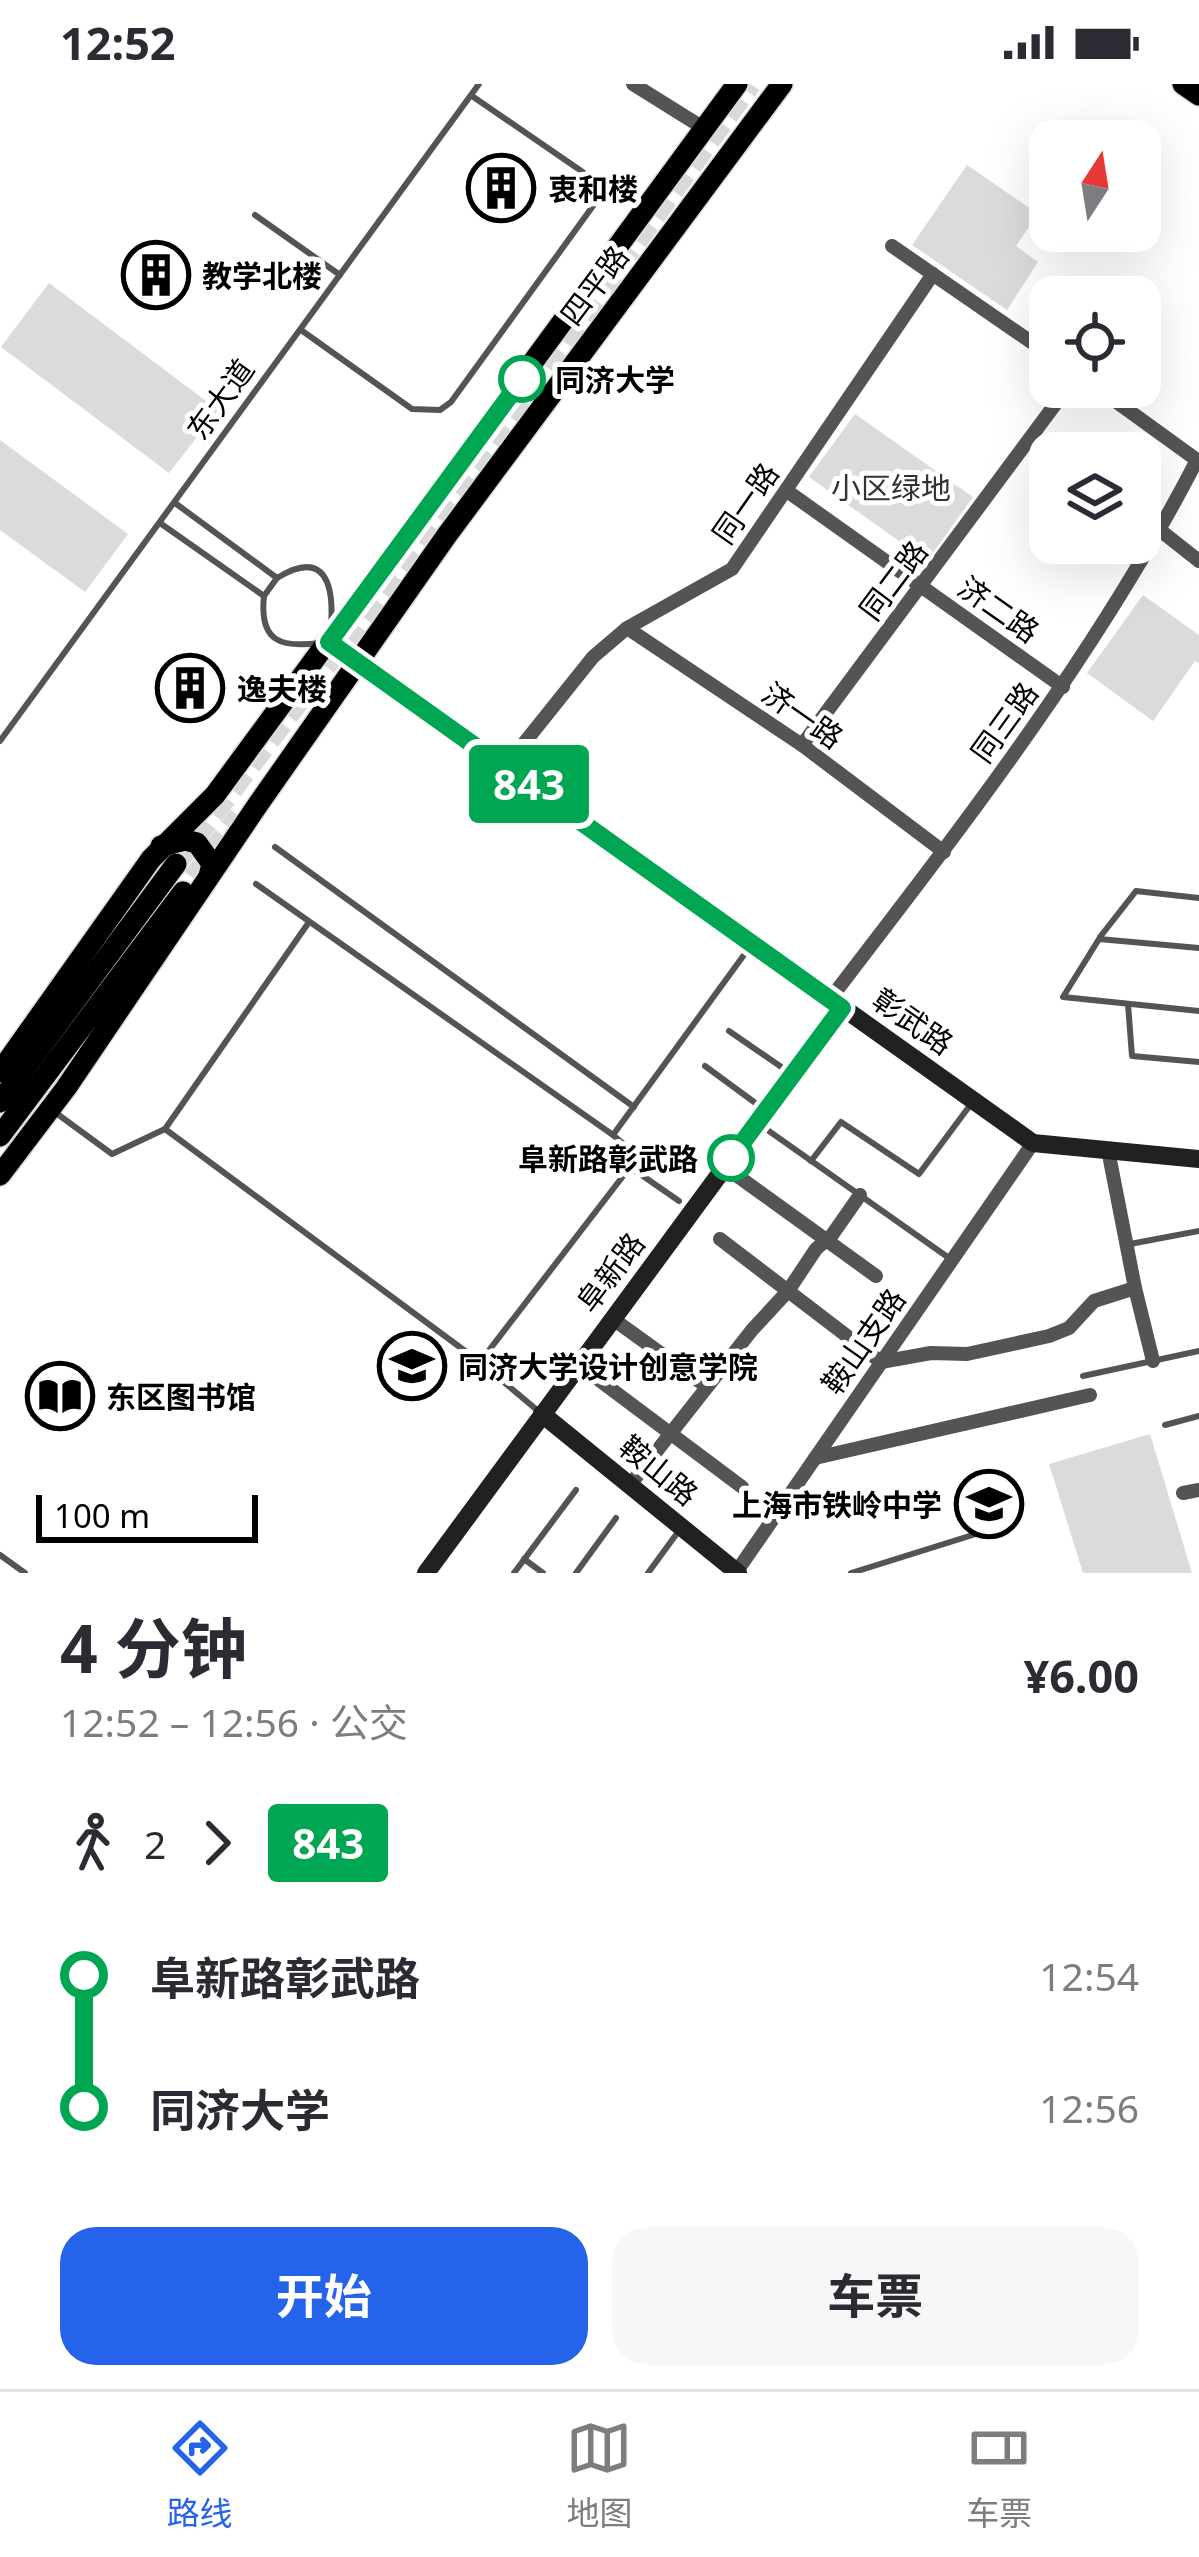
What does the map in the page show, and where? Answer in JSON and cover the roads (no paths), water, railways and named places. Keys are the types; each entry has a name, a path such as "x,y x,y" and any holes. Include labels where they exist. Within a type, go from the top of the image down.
{"main road":[{"name":"四平路","path":"0,1175 50,1109 185,866 215,796 737,84"},
{"name":"四平路","path":"0,1072 359,664 511,445 782,84"},
{"path":"1183,84 1199,95"},
{"path":"0,1102 185,866"},
{"path":"0,1136 185,866"}],"street":[{"path":"633,84 705,130"},
{"path":"892,246 1029,340"},
{"name":"同一路","path":"505,766 593,657 627,628 732,569 933,274"},
{"name":"同二路","path":"802,745 1053,408"},
{"path":"1125,408 1197,460"},
{"name":"同三路","path":"1161,530 1197,460"},
{"name":"济二路","path":"787,491 1063,687"},
{"path":"1161,533 1199,561"},
{"name":"同三路","path":"836,1004 1063,687 1140,564"},
{"name":"济一路","path":"627,628 802,745 944,851"},
{"name":"彰武路","path":"329,642 1033,1143"},
{"name":"阜新路","path":"426,1573 793,1075 836,1004"},
{"path":"1033,1143 1199,1159"},
{"name":"鞍山支路","path":"738,1572 1033,1143"},
{"path":"1110,1160 1153,1361"},
{"path":"725,1167 876,1276"},
{"path":"630,1485 860,1196"},
{"path":"720,1239 881,1362 931,1352 967,1354 1049,1336 1069,1328 1094,1301 1135,1288"},
{"path":"613,1319 706,1386"},
{"path":"578,1365 742,1487"},
{"path":"815,1458 1090,1395"},
{"name":"鞍山路","path":"542,1414 738,1572"},
{"path":"1183,1493 1199,1490"}],"lane":[{"name":"东大道","path":"0,741 479,84"},
{"path":"301,330 412,409 440,410 451,402 606,188 472,95"},
{"path":"255,214 340,276"},
{"path":"175,503 277,578"},
{"path":"160,523 264,596"},
{"path":"302,569 318,571 328,580 333,595 329,642 284,645 272,638 265,624 264,596 277,578 302,569"},
{"path":"275,847 634,1107"},
{"path":"256,884 638,1157 480,1362"},
{"path":"1199,898 1136,891 1063,997 1199,1011"},
{"path":"50,1109 112,1154 165,1129 309,922"},
{"path":"1099,939 1199,948"},
{"path":"613,1135 752,945"},
{"path":"1128,1004 1132,1056 1199,1062"},
{"path":"729,1030 793,1075"},
{"path":"705,1066 811,1161 952,1260"},
{"path":"811,1161 841,1122 919,1174 975,1100"},
{"path":"165,1129 480,1362 542,1414"},
{"path":"631,1167 679,1202"},
{"path":"1126,1245 1199,1231"},
{"path":"1083,1376 1199,1351"},
{"path":"1165,1425 1199,1416"},
{"path":"514,1573 576,1490"},
{"path":"576,1573 616,1518"},
{"path":"648,1573 682,1527"},
{"path":"851,1573 995,1528"},
{"path":"0,1555 25,1573"},
{"path":"524,1559 542,1573"}],"tunnel":[{"path":"176,864 376,600 751,84"},
{"path":"193,878 239,816"}],"place":[{"name":"衷和楼","path":"501,188"},
{"name":"教学北楼","path":"156,275"},
{"name":"同济大学","path":"522,379"},
{"name":"逸夫楼","path":"190,688"},
{"name":"阜新路彰武路","path":"731,1158"},
{"name":"同济大学设计创意学院","path":"412,1366"},
{"name":"东区图书馆","path":"60,1396"},
{"name":"上海市铁岭中学","path":"989,1504"}],"park label":[{"name":"小区绿地","path":"891,487"}]}
